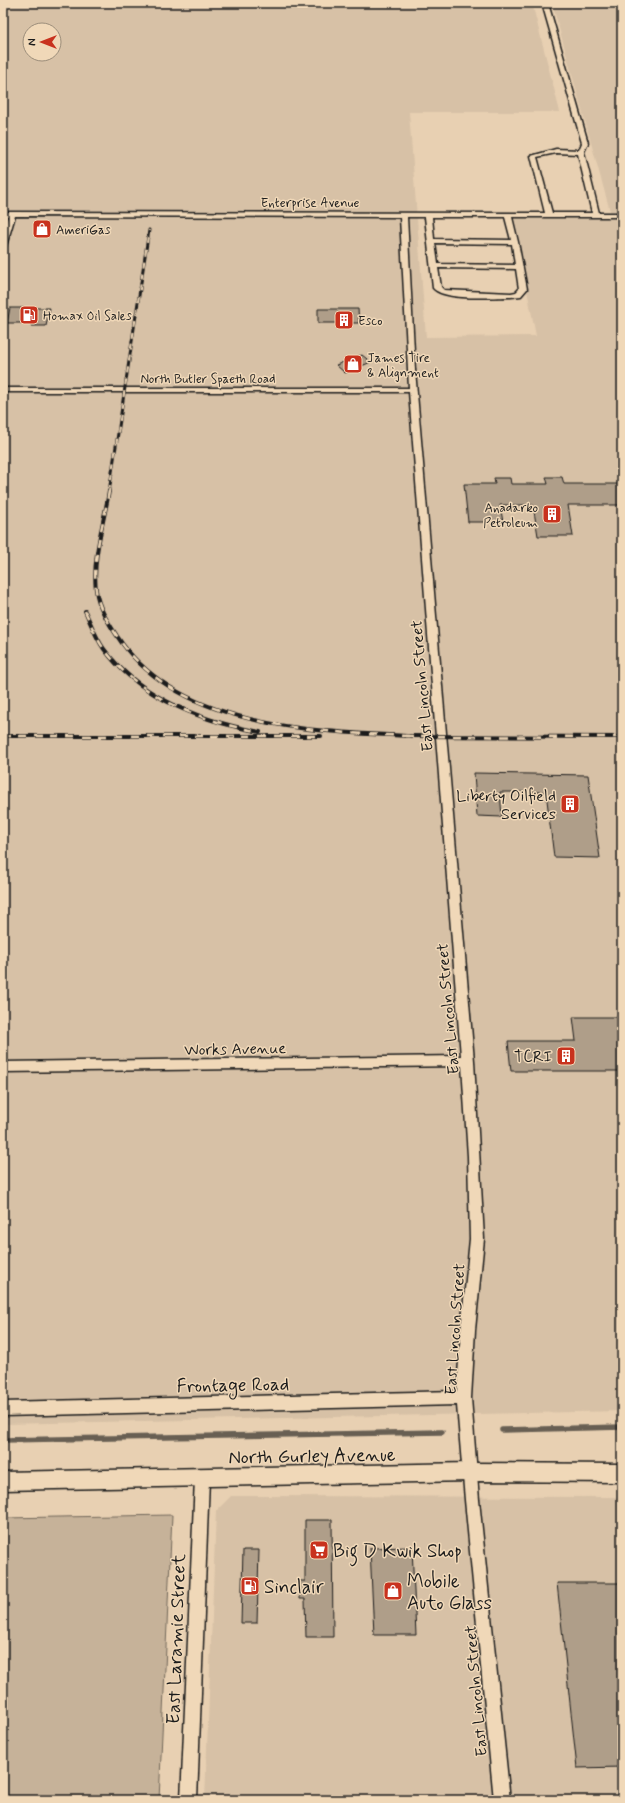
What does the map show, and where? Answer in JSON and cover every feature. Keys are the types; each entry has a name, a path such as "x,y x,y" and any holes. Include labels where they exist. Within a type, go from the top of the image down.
{"street":[{"path":"545,3 585,143 581,152 596,215"},
{"path":"550,215 534,156 556,151 581,152"},
{"name":"Enterprise Avenue","path":"3,214 616,215"},
{"path":"3,246 12,214"},
{"name":"East Lincoln Street","path":"403,214 413,390 468,1061 477,1238 468,1330 464,1398 502,1800"},
{"path":"428,214 437,288 441,292 518,294 523,289 515,242 508,215"},
{"path":"432,241 515,242"},
{"path":"435,266 519,267"},
{"name":"North Butler Spaeth Road","path":"3,390 413,390"},
{"name":"Works Avenue","path":"3,1067 468,1061"},
{"name":"Frontage Road","path":"3,1409 464,1398"},
{"name":"North Gurley Avenue","path":"3,1481 202,1479 470,1472 622,1473"},
{"name":"East Laramie Street","path":"188,1800 202,1479"}],"shaded area":[{"path":"3,3 532,3 560,112 409,112 426,337 536,336 513,219 588,219 587,211 610,211 552,3 622,3 622,1411 3,1424"},
{"path":"231,1496 622,1497 622,1800 205,1800 216,1511"},
{"path":"172,1515 159,1800 3,1800 3,1518"}],"building":[{"name":"Homax Oil Sales","path":"10,308 50,308 46,326 31,326 32,323 7,323"},
{"name":"Esco","path":"318,309 358,309 359,323 318,323"},
{"name":"James Tire & Alignment","path":"362,355 371,362 345,373 336,365"},
{"name":"Anadarko Petroleum","path":"546,477 562,477 564,484 622,484 622,505 568,505 573,536 538,536 533,505 500,505 503,522 468,522 464,484 495,484 494,478 510,478 511,484 548,484"},
{"name":"Liberty Oilfield Services","path":"474,773 588,775 600,858 554,857 546,792 500,792 502,817 477,816"},
{"name":"TCRI","path":"573,1017 622,1017 622,1071 511,1071 508,1041 576,1041"},
{"name":"Big D Kwik Shop","path":"305,1520 332,1520 333,1637 306,1637 305,1599 300,1599 300,1581 305,1581"},
{"name":"Mobile Auto Glass","path":"412,1547 416,1635 374,1635 370,1548"},
{"name":"Sinclair","path":"243,1550 259,1550 257,1623 241,1623"},
{"path":"557,1583 622,1583 622,1767 577,1768"}],"waterway":[{"path":"502,1430 622,1427"},
{"path":"3,1440 442,1432"}],"railway":[{"path":"109,492 149,230"},
{"path":"109,491 97,553 95,578 97,596 104,614 117,636 143,666 174,689 210,707 249,719 290,727 409,736"},
{"path":"85,611 96,636 104,649 136,682 154,694 194,714 260,732"},
{"path":"3,736 321,736"},
{"path":"405,736 622,737"}],"place":[{"name":"AmeriGas","path":"42,229"},
{"name":"Homax Oil Sales","path":"29,315"},
{"name":"Esco","path":"344,320"},
{"name":"James Tire & Alignment","path":"353,364"},
{"name":"Anadarko Petroleum","path":"552,514"},
{"name":"Liberty Oilfield Services","path":"570,804"},
{"name":"TCRI","path":"566,1056"},
{"name":"Big D Kwik Shop","path":"319,1550"},
{"name":"Sinclair","path":"250,1586"},
{"name":"Mobile Auto Glass","path":"393,1591"}]}
